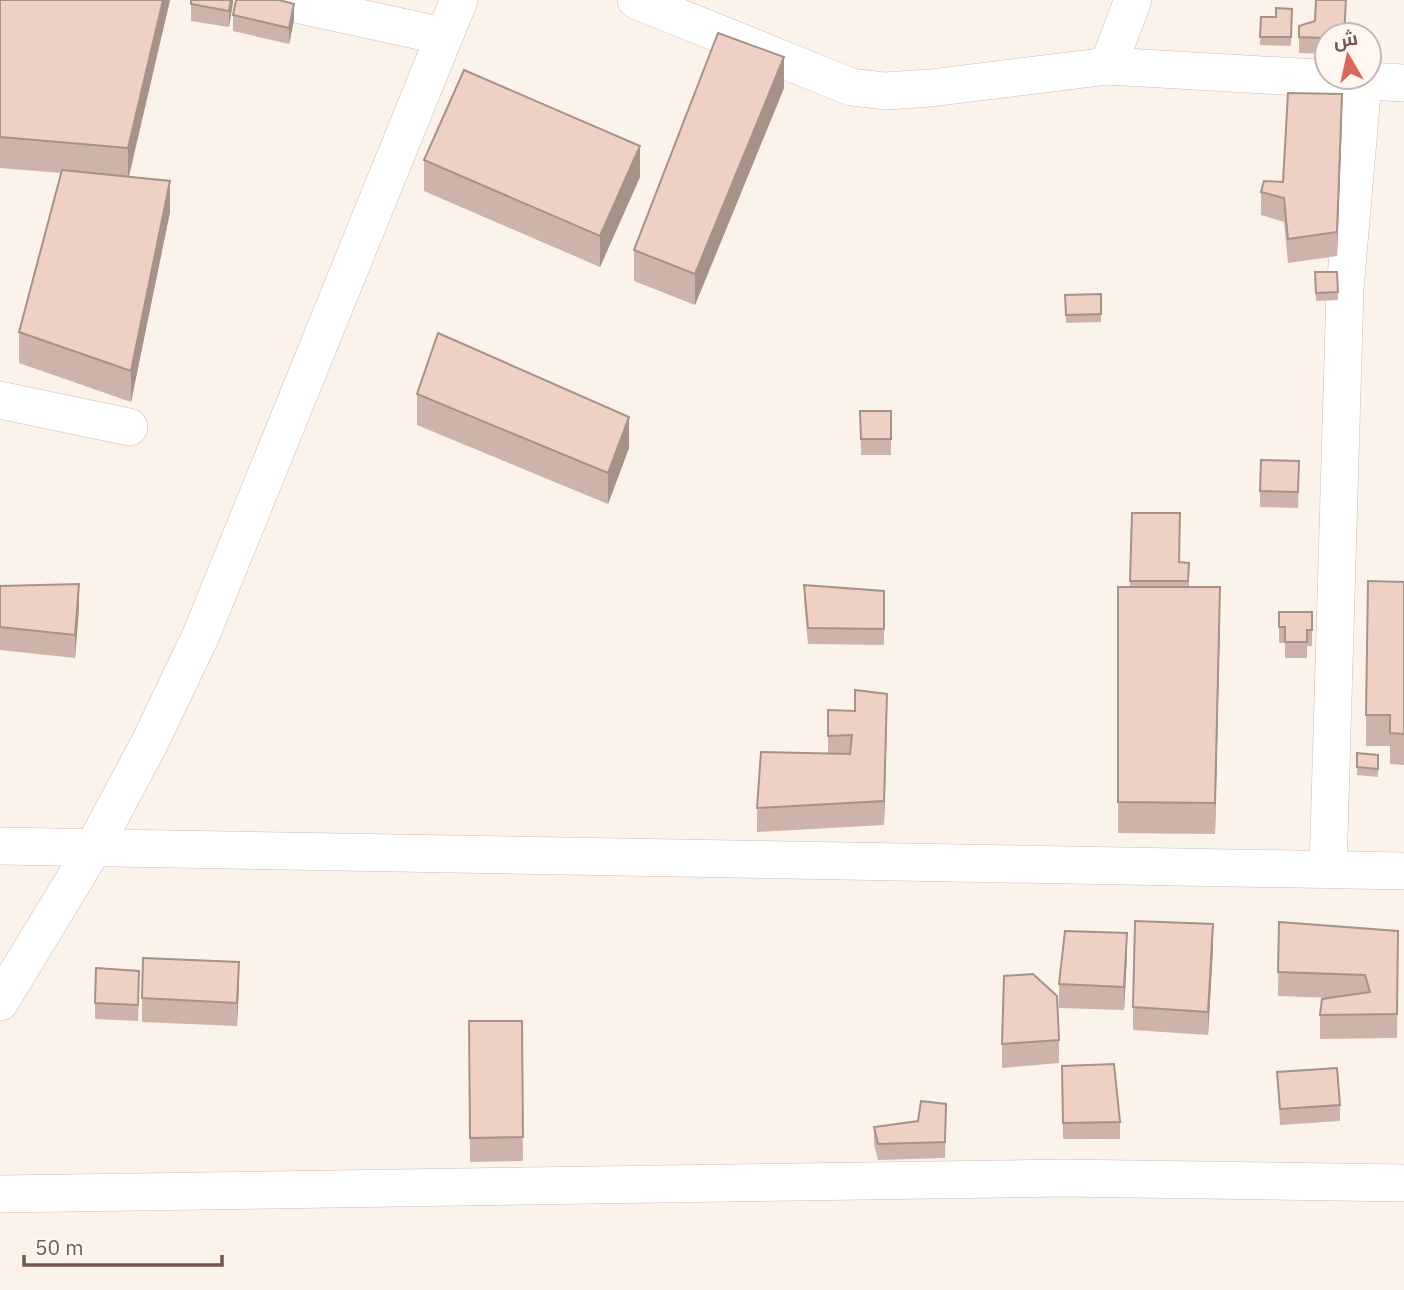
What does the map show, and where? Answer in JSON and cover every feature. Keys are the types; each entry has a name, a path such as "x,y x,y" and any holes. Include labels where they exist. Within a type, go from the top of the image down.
{"street":[{"path":"277,0 443,36"},
{"path":"0,1002 94,848 150,742 201,635 459,0"},
{"path":"636,0 862,88 885,91 932,88 1108,66 1313,79"},
{"path":"1108,66 1133,0"},
{"path":"1383,82 1404,83"},
{"path":"1328,870 1345,289 1362,91"},
{"path":"0,400 129,427"},
{"path":"0,846 1404,871"},
{"path":"0,1194 1063,1178 1404,1183"}],"building":[{"path":"0,0 163,0 128,148 0,137"},
{"path":"191,0 231,0 229,11 191,4"},
{"path":"236,0 279,0 294,4 289,28 233,15"},
{"path":"1316,0 1346,0 1345,21 1315,21"},
{"path":"1276,8 1292,9 1291,37 1260,37 1261,17 1276,17"},
{"path":"1313,22 1313,38 1299,37 1299,26"},
{"path":"718,33 784,57 695,274 634,250"},
{"path":"464,70 640,146 600,236 424,160"},
{"path":"1288,93 1342,94 1337,232 1288,239 1284,198 1261,192 1264,181 1283,182"},
{"path":"62,170 170,181 131,371 19,332"},
{"path":"1315,272 1337,272 1338,292 1316,293"},
{"path":"1101,294 1101,314 1066,315 1065,295"},
{"path":"438,333 629,417 608,473 417,394"},
{"path":"860,411 891,411 891,439 861,439"},
{"path":"1261,460 1299,461 1298,492 1260,491"},
{"path":"1132,513 1180,513 1179,562 1189,563 1188,581 1130,581"},
{"path":"1368,581 1404,582 1404,734 1390,733 1390,715 1366,715"},
{"path":"79,584 75,635 0,627 0,586"},
{"path":"804,585 884,591 884,629 808,628"},
{"path":"1118,587 1220,587 1215,803 1118,802"},
{"path":"1279,612 1312,612 1312,630 1307,630 1307,642 1285,642 1285,627 1279,627"},
{"path":"855,690 887,694 884,801 757,808 761,752 850,754 852,735 828,736 828,710 855,711"},
{"path":"1357,753 1378,755 1378,769 1357,767"},
{"path":"1135,921 1213,924 1208,1012 1133,1007"},
{"path":"1279,922 1398,931 1397,1014 1320,1015 1322,999 1370,992 1365,975 1278,972"},
{"path":"1065,931 1127,933 1124,987 1059,984"},
{"path":"143,958 239,962 237,1003 142,998"},
{"path":"96,968 139,971 138,1005 95,1003"},
{"path":"1033,974 1057,996 1059,1040 1002,1044 1004,976"},
{"path":"469,1021 522,1021 523,1137 470,1138"},
{"path":"1114,1064 1120,1122 1063,1123 1062,1066"},
{"path":"1337,1068 1340,1105 1280,1109 1277,1072"},
{"path":"921,1101 946,1104 945,1142 878,1144 874,1127 918,1121"}]}
